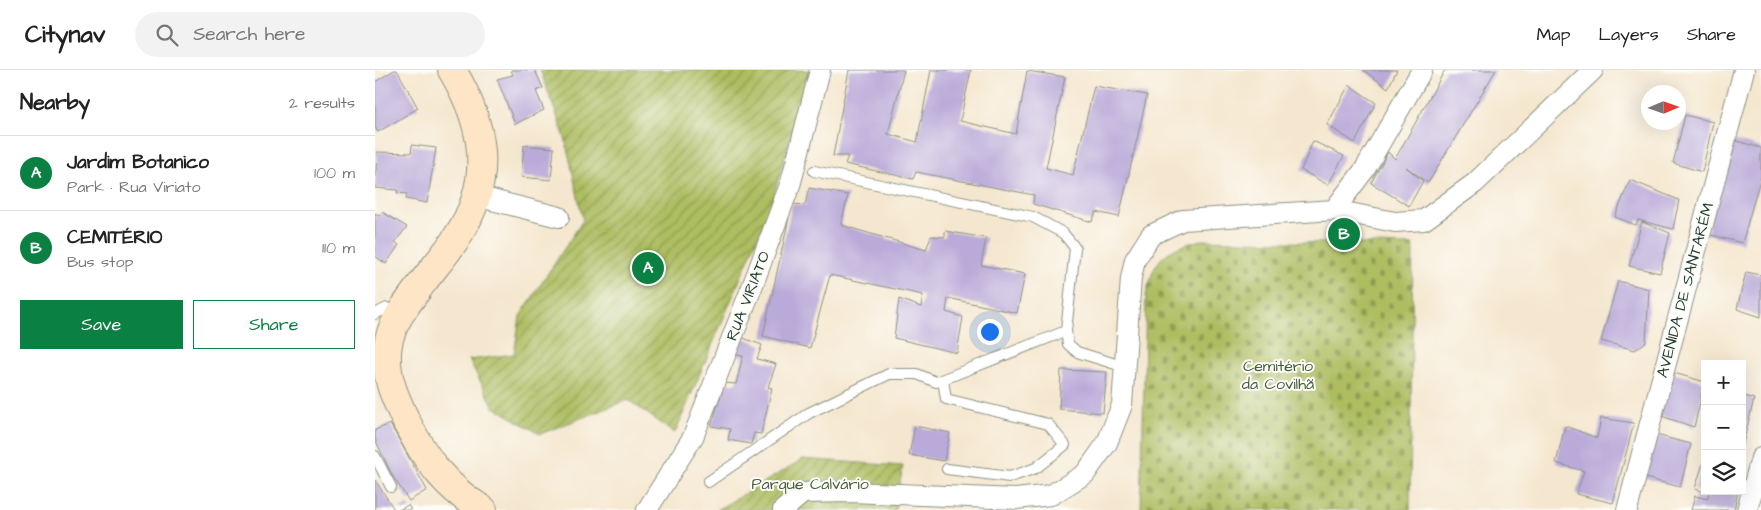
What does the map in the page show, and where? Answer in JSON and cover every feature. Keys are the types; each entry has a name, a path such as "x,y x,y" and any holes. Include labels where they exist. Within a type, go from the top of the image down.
{"main road":[{"path":"452,70 469,98 477,122 481,150 481,174 476,196 458,236 388,313 387,366 392,392 420,449 442,478 463,497 483,510"}],"street":[{"name":"RUA VIRIATO","path":"647,510 693,437 753,287 791,182 820,70"},
{"path":"1334,210 1365,169 1422,70"},
{"path":"783,510 803,493 851,492 1016,500 1051,495 1085,474 1107,443 1122,405 1131,278 1135,260 1151,235 1183,220 1334,210 1395,222 1424,220 1475,184 1593,70"},
{"name":"AVENIDA DE SANTARÉM","path":"1627,510 1744,70"},
{"path":"476,196 559,217"},
{"path":"1747,510 1761,458"}],"lane":[{"path":"814,171 1033,217 1063,232 1075,248 1067,331 1068,344 1077,352 1125,367"},
{"path":"708,482 809,413 889,374 917,374 936,382 1067,331"},
{"path":"943,380 946,399 1049,424 1065,445 1036,468 1010,477 947,469"},
{"path":"375,456 391,487"}],"green space":[{"path":"540,70 809,70 771,206 675,433 628,400 540,434 494,407 469,360 514,354 520,316 583,220 565,138"},
{"name":"Cemitério da Covilhã","path":"1201,240 1413,245 1410,510 1141,510 1146,296 1153,273 1162,258 1177,248"},
{"name":"Parque Calvário","path":"803,459 903,466 895,510 717,510"}],"building":[{"path":"397,70 418,108 378,132 375,127 375,82"},
{"path":"511,70 535,70 543,88 536,91 544,110 515,124 497,79 513,75"},
{"path":"849,70 904,70 888,134 917,142 931,70 971,70 960,121 1016,134 1027,71 1065,77 1046,168 1073,175 1094,86 1147,95 1119,217 1096,212 1092,222 1033,204 1034,195 916,172 913,179 845,164 848,156 833,156"},
{"path":"1363,70 1397,70 1388,88"},
{"path":"1445,70 1496,70 1428,183 1406,167 1423,181 1409,206 1371,183 1388,152 1395,159"},
{"path":"1349,85 1376,103 1355,143 1327,125"},
{"path":"1686,115 1713,122 1702,172 1673,163 1681,130 1686,130"},
{"path":"1727,138 1761,148 1761,176 1742,243 1707,234"},
{"path":"1313,141 1344,156 1328,185 1301,170"},
{"path":"412,145 436,148 427,203 406,199 407,194 397,193 398,190 375,188 377,152 411,153"},
{"path":"524,145 554,148 551,180 521,177"},
{"path":"1630,180 1679,200 1673,229 1638,220 1636,225 1615,217"},
{"path":"809,188 848,195 841,225 926,250 931,236 945,237 945,231 986,238 981,265 1025,274 1017,313 948,298 946,312 963,317 957,353 894,338 899,299 921,307 923,295 830,275 810,348 763,336 792,204 805,205"},
{"path":"382,212 407,227 395,242 399,245 386,264 375,256 375,213 379,216"},
{"path":"1642,222 1670,233 1660,273 1629,266"},
{"path":"1746,272 1761,275 1761,317 1737,309"},
{"path":"1618,281 1649,289 1646,342 1635,350 1601,341"},
{"path":"743,338 762,345 757,359 776,364 768,387 772,388 761,434 754,433 751,444 728,440 730,429 711,426 725,383 736,384 743,356 736,355"},
{"path":"1061,370 1107,372 1103,413 1059,409"},
{"path":"1667,371 1701,381 1701,398 1694,427 1658,415"},
{"path":"1746,396 1754,399 1746,432"},
{"path":"1601,418 1634,423 1613,503 1576,494 1584,471 1556,463 1565,426 1597,438"},
{"path":"390,424 427,490 409,501 392,475 375,439 375,430"},
{"path":"915,426 950,433 944,461 909,455"},
{"path":"1652,434 1691,444 1680,487 1641,477"},
{"path":"1701,470 1701,491 1695,489"},
{"path":"375,480 394,509 393,510 375,510"},
{"path":"1708,495 1737,495 1734,510 1691,510 1695,496 1707,499"},
{"path":"408,505 411,510 399,510"}],"place":[{"name":"CEMITÉRIO","path":"1344,234"},
{"name":"Jardim Botanico","path":"648,268"}]}
